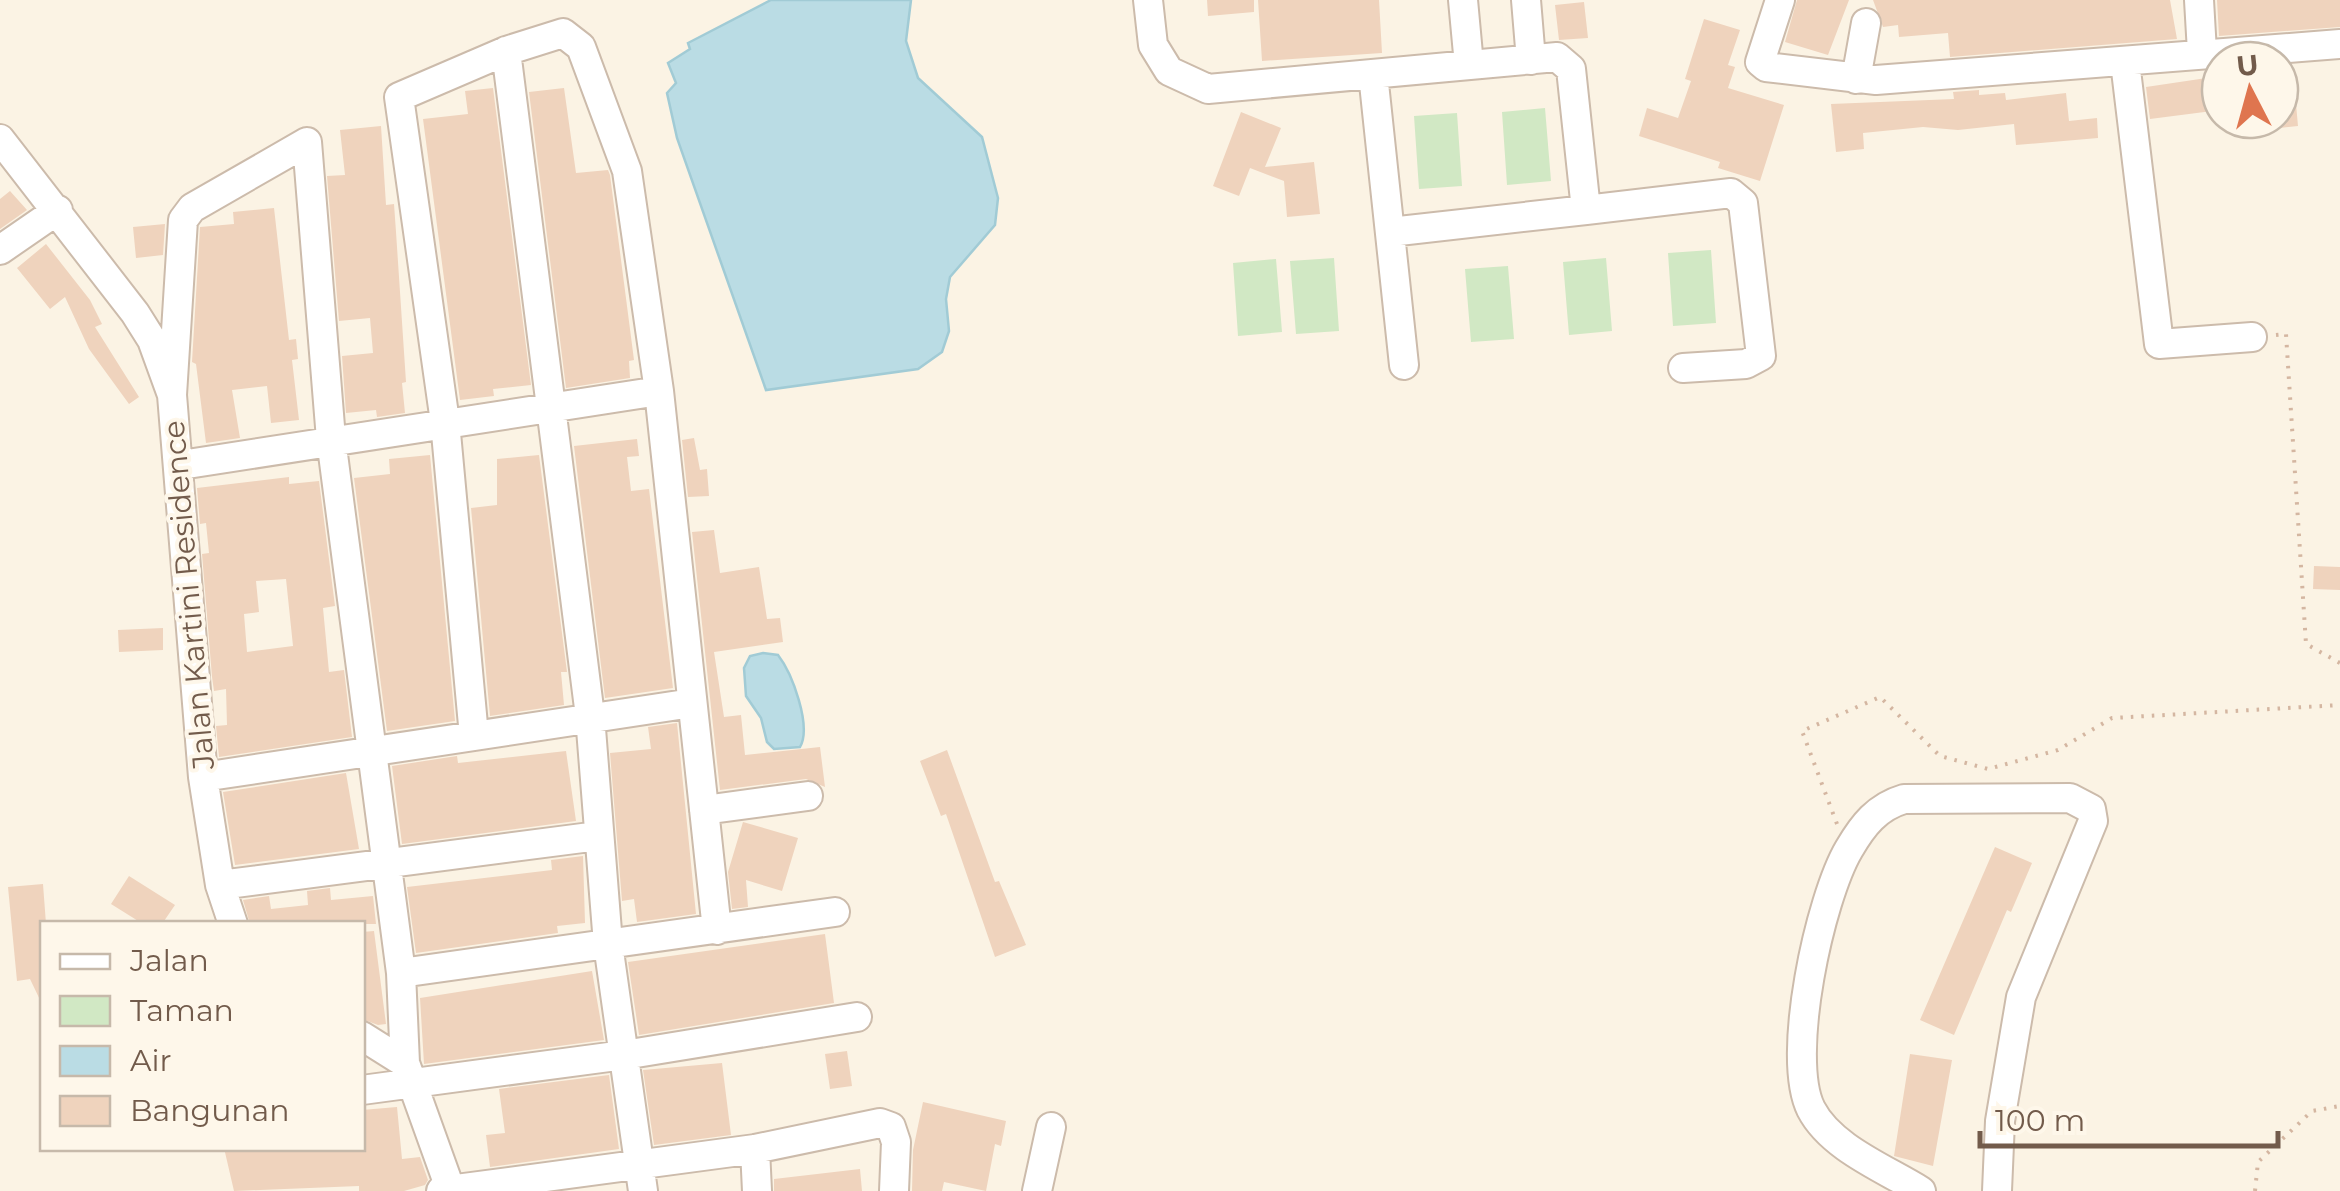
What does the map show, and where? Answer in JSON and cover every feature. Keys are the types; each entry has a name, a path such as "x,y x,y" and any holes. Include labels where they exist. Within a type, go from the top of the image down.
{"street":[{"path":"1148,0 1153,45 1170,71 1208,90 1557,58 1571,69 1586,210"},
{"path":"1463,0 1469,65"},
{"path":"1526,0 1531,60"},
{"path":"1780,0 1760,62 1766,67 1856,79 2126,62 2200,52"},
{"path":"2200,0 2202,40"},
{"path":"1856,79 1866,23"},
{"path":"474,736 445,422 399,96 557,32 581,47 627,172 660,392 717,930"},
{"path":"2300,46 2340,44"},
{"path":"506,50 590,716 608,944 641,1179"},
{"path":"2126,62 2159,344 2252,337"},
{"path":"1373,74 1404,365"},
{"name":"Jalan Kartini Residence","path":"0,139 58,210 152,340 172,395 181,465 204,777 220,885 232,921"},
{"path":"172,395 183,220 192,208 307,142 332,438 401,973 410,1073 451,1190"},
{"path":"1390,232 1732,193 1739,196 1760,356 1746,364 1683,368"},
{"path":"0,250 58,210"},
{"path":"181,465 332,438 660,392"},
{"path":"204,777 692,703"},
{"path":"704,810 808,796"},
{"path":"1921,1191 1833,1137 1811,1109 1803,1076 1802,999 1847,852 1884,805 1904,799 2070,798 2091,809 2088,836 2022,996 2000,1121 1996,1191"},
{"path":"220,885 598,836"},
{"path":"401,973 835,912"},
{"path":"365,1089 410,1073 624,1055 857,1016"},
{"path":"365,1038 410,1073"},
{"path":"441,1191 641,1179 755,1149 880,1124 891,1127 896,1142 894,1191"},
{"path":"1037,1191 1052,1127"},
{"path":"755,1149 757,1191"}],"path":[{"path":"2252,337 2286,334 2306,644 2340,663"},
{"path":"1847,852 1802,731 1880,697 1940,756 1988,769 2058,750 2112,718 2340,705"},
{"path":"2255,1191 2258,1162 2312,1111 2340,1106"}],"green space":[{"path":"1545,108 1551,181 1507,185 1502,112"},
{"path":"1457,113 1462,186 1419,189 1414,116"},
{"path":"1711,250 1716,323 1673,326 1668,253"},
{"path":"1334,258 1339,331 1296,334 1290,261"},
{"path":"1606,258 1612,331 1569,335 1563,262"},
{"path":"1276,259 1282,332 1238,336 1233,263"},
{"path":"1508,266 1514,339 1471,342 1465,269"}],"water":[{"path":"771,0 911,0 906,41 918,78 982,137 998,198 995,225 950,277 946,299 949,331 942,352 918,369 766,390 677,138 667,93 676,83 668,63 690,49 688,43"},
{"path":"778,655 794,686 804,726 800,747 774,749 746,696 744,668 750,656"}],"building":[{"path":"1207,0 1254,0 1254,12 1208,16"},
{"path":"1258,0 1379,0 1382,53 1262,61"},
{"path":"1797,0 1849,0 1828,55 1785,42"},
{"path":"1873,0 2170,0 2177,39 1950,57 1948,33 1899,37 1898,25 1883,27"},
{"path":"2217,0 2340,0 2340,27 2219,36"},
{"path":"1584,2 1588,38 1559,40 1555,5"},
{"path":"1704,19 1740,30 1728,65 1735,67 1728,88 1784,105 1760,181 1718,168 1720,162 1639,136 1647,108 1678,118 1691,81 1685,79"},
{"path":"2200,79 2200,113 2150,119 2146,87"},
{"path":"493,88 531,385 493,389 494,396 460,400 423,119 468,114 465,91"},
{"path":"564,88 576,173 608,170 610,175 634,360 629,361 630,378 566,388 529,92"},
{"path":"1979,90 1979,95 2005,93 2006,100 2066,93 2069,121 2097,118 2098,138 2016,145 2014,124 1958,130 1923,127 1863,133 1864,149 1836,152 1831,104 1954,99 1953,92"},
{"path":"1241,112 1281,128 1265,167 1314,162 1320,214 1287,217 1284,181 1250,168 1239,196 1213,186"},
{"path":"381,126 386,205 394,204 406,382 402,383 405,413 377,417 376,410 346,413 342,356 373,353 370,318 339,321 327,176 345,175 340,130"},
{"path":"10,191 27,210 0,229 0,199"},
{"path":"274,208 289,340 296,339 298,359 292,360 299,420 271,423 267,386 232,390 240,438 206,443 196,364 192,362 200,227 234,224 233,212"},
{"path":"165,224 163,255 136,258 133,227"},
{"path":"46,244 90,300 102,324 95,327 139,397 129,404 89,349 65,297 50,309 17,268"},
{"path":"694,438 700,470 707,469 709,496 688,497 682,440"},
{"path":"637,439 639,456 627,457 631,491 649,489 673,688 605,698 574,446"},
{"path":"430,455 455,721 387,731 354,478 390,474 389,459"},
{"path":"539,455 567,672 561,672 564,705 490,716 471,508 497,505 497,459"},
{"path":"289,477 289,484 319,481 335,606 323,608 329,672 344,670 352,737 219,757 216,726 227,725 226,689 214,691 202,554 209,553 206,523 200,524 197,488","holes":["286,579 293,646 247,652 244,614 259,612 256,581"]},
{"path":"714,530 720,573 759,567 767,619 780,618 783,642 714,652 724,717 741,715 745,755 820,747 825,787 806,779 720,790 692,532"},
{"path":"2314,566 2340,567 2340,590 2313,589"},
{"path":"163,628 163,650 119,652 118,630"},
{"path":"677,723 696,914 637,922 634,899 622,901 610,753 651,749 648,727"},
{"path":"947,750 995,882 999,881 1026,945 995,957 946,814 941,816 920,761"},
{"path":"566,751 576,821 402,844 392,766 457,756 458,763"},
{"path":"346,773 359,849 235,865 223,792"},
{"path":"743,822 798,838 782,891 746,880 748,907 732,909 728,872"},
{"path":"1995,847 2032,863 2011,912 2007,910 1954,1035 1920,1020"},
{"path":"583,856 585,923 557,926 558,933 416,953 407,887 552,870 551,860"},
{"path":"129,876 175,905 164,921 138,921 111,904"},
{"path":"43,884 46,921 40,921 40,1000 30,979 17,981 8,887"},
{"path":"330,888 331,900 373,896 376,924 249,921 243,900 269,896 271,909 308,905 307,891"},
{"path":"374,931 386,1024 365,1020 365,932"},
{"path":"825,934 834,1003 639,1035 628,962"},
{"path":"592,971 604,1040 424,1064 420,998"},
{"path":"847,1051 852,1086 830,1089 825,1054"},
{"path":"1910,1054 1952,1060 1933,1166 1894,1156"},
{"path":"722,1063 731,1135 654,1145 643,1070"},
{"path":"609,1075 619,1149 490,1167 486,1135 505,1133 499,1089"},
{"path":"923,1102 1006,1121 1001,1146 995,1144 986,1191 944,1182 942,1191 912,1191 913,1150"},
{"path":"397,1107 402,1159 420,1157 428,1180 425,1185 404,1191 359,1191 359,1186 234,1191 225,1151 365,1151 365,1110"},
{"path":"860,1169 862,1191 774,1191 774,1179"}]}
